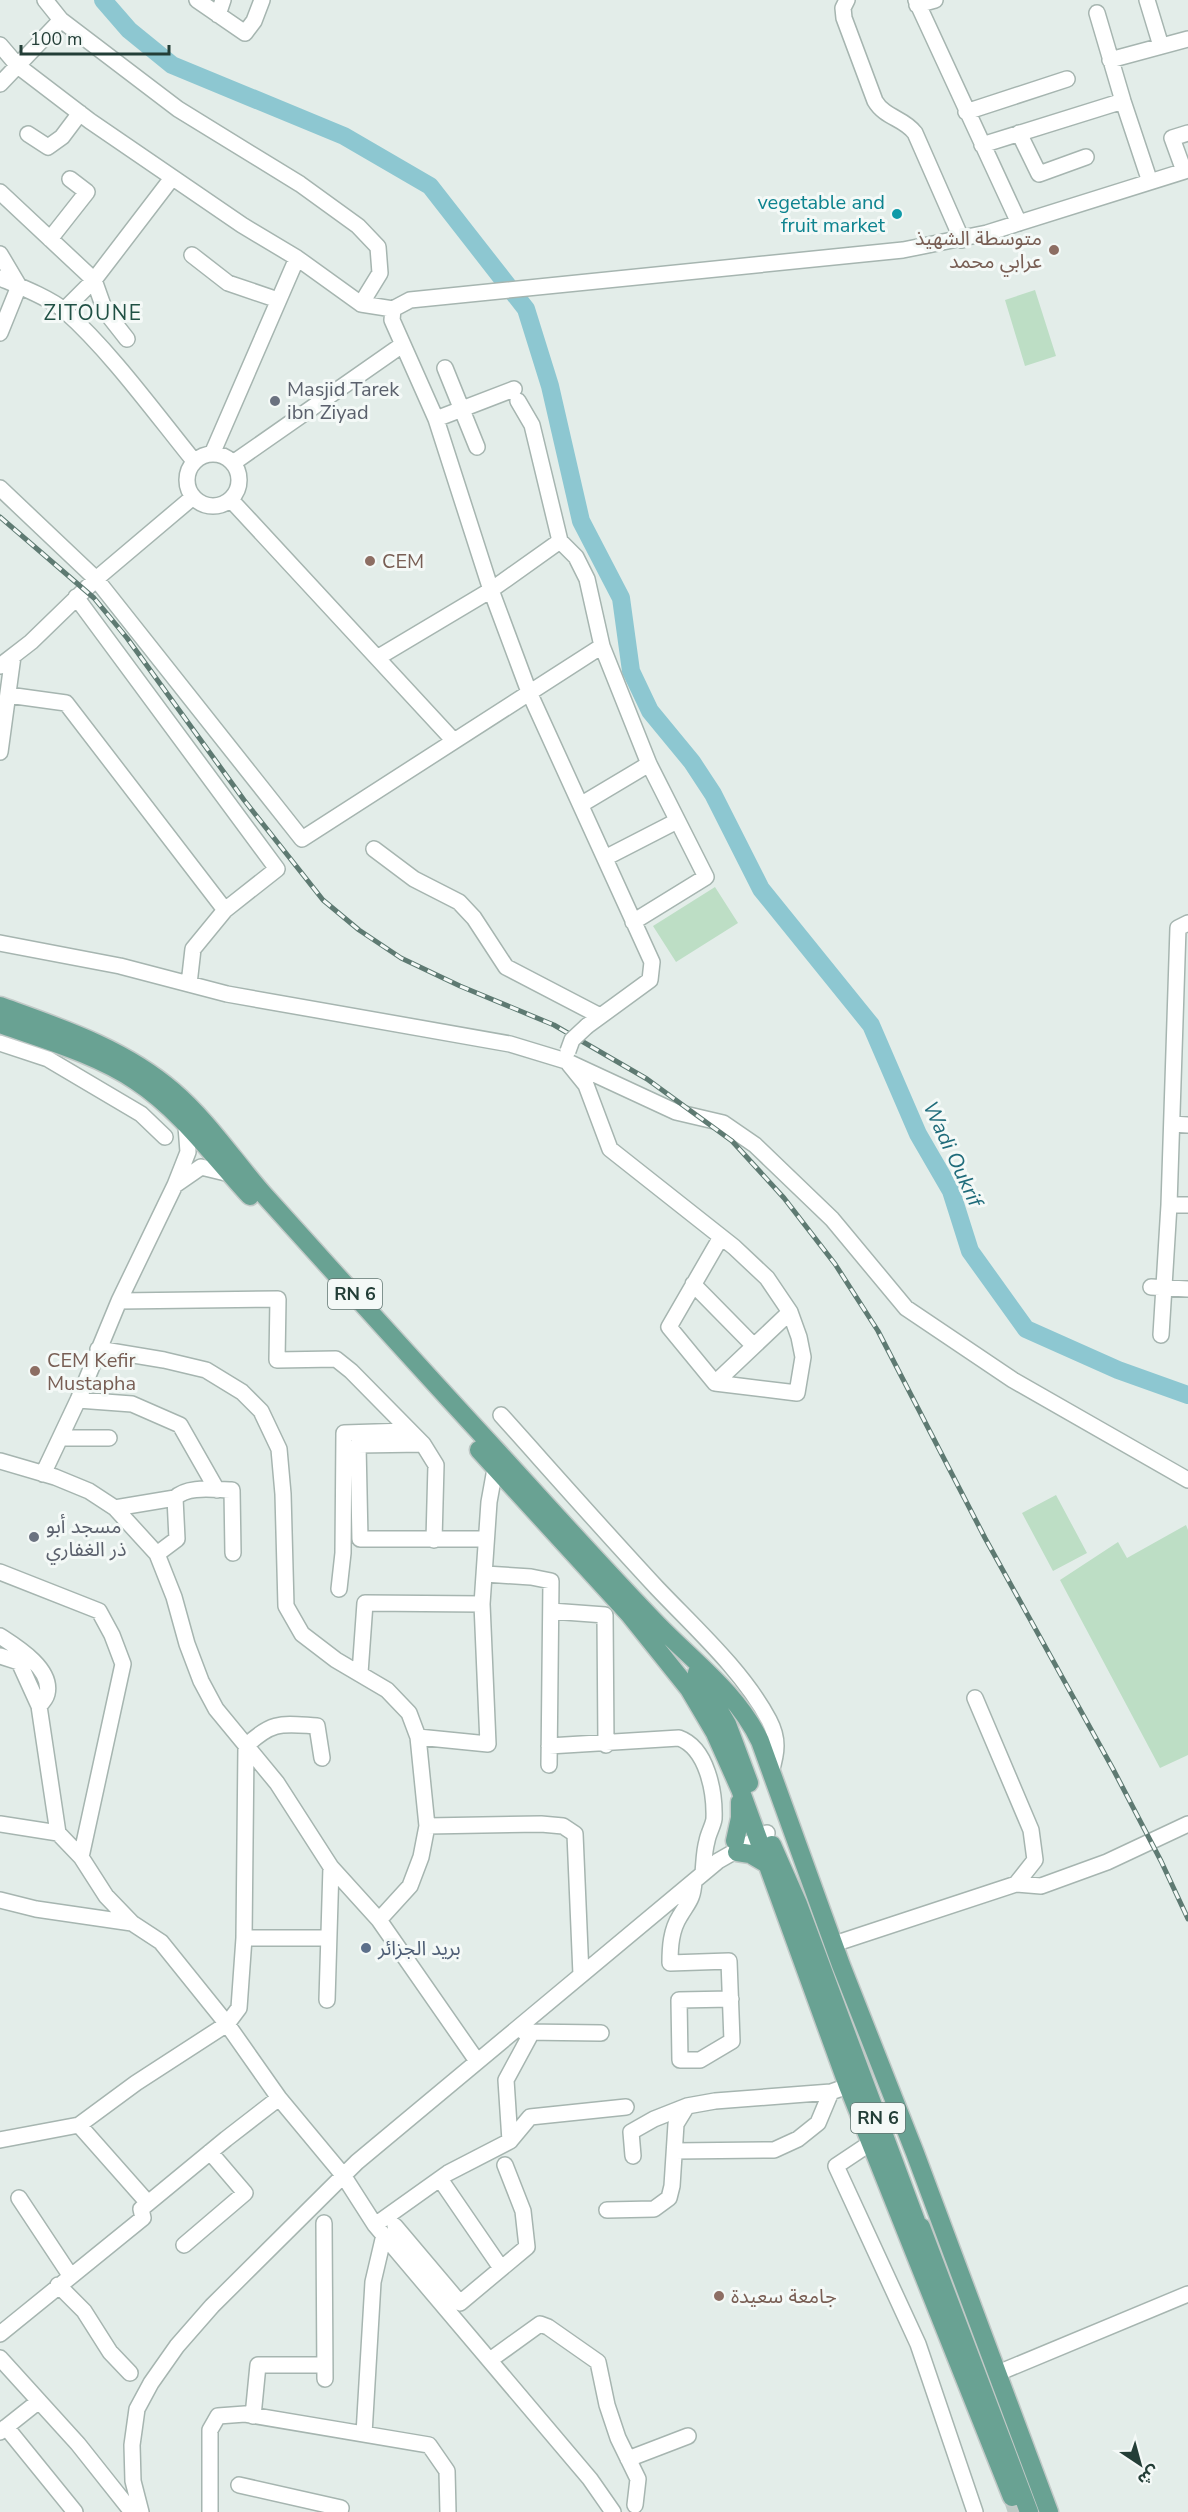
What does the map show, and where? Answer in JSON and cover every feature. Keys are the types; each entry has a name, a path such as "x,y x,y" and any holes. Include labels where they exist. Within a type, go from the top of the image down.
{"main road":[{"name":"RN 6","path":"0,1006 77,1034 130,1060 174,1091 200,1117 205,1152 255,1184 630,1614 689,1689 715,1734 760,1831 798,1904 898,2191 1012,2497 1010,2482 898,2191"},
{"name":"RN 6","path":"0,1024 92,1058 135,1080 165,1102 205,1152 230,1174 502,1466 671,1637 708,1689 734,1742 760,1831 767,1864 848,2086 872,2142 946,2289 1029,2512"},
{"path":"671,1637 704,1667 741,1709 755,1731 1049,2512"},
{"path":"715,1734 734,1742 768,1763"},
{"path":"740,1789 740,1818 736,1846 767,1864"},
{"name":"RN 6","path":"898,2191 938,2327 1007,2512"}],"street":[{"path":"45,0 61,20 178,109 300,184 358,226 378,247 380,273 361,304"},
{"path":"197,0 221,7 245,33 254,21 262,0"},
{"path":"847,0 843,8 844,18 875,101 884,113 904,122 915,133 962,240"},
{"path":"935,0 916,2 946,62 966,112 1019,223"},
{"path":"1148,0 1161,46"},
{"path":"1097,13 1150,182"},
{"path":"0,84 61,20"},
{"path":"1110,60 1188,39"},
{"path":"0,45 18,66 172,178 297,258 361,304 393,309 410,300 759,266 903,250 962,240 1186,171 1172,138 1188,133"},
{"path":"966,112 1067,79"},
{"path":"982,144 1123,101"},
{"path":"28,134 48,147 62,137 80,113"},
{"path":"1019,133 1039,174 1086,157"},
{"path":"64,310 94,280 172,178"},
{"path":"50,239 87,192 70,179"},
{"path":"0,192 94,280 105,311 126,339"},
{"path":"0,254 19,286"},
{"path":"192,255 228,283 278,300"},
{"path":"212,454 297,258"},
{"path":"0,278 64,310 114,364 194,461"},
{"path":"0,333 19,286"},
{"path":"393,309 392,320 436,419 491,590 530,692 652,962 650,980 587,1026 572,1040 567,1056"},
{"path":"233,463 402,345"},
{"path":"445,368 477,447"},
{"path":"436,419 462,408 516,395 532,425 560,541 576,557 587,579 602,646 649,764 706,877 633,922"},
{"path":"212,454 220,454 233,463 240,478 236,494 231,500 216,507 207,506 193,497 187,481 188,472 194,461 212,454"},
{"path":"0,488 96,579 302,839 602,646"},
{"path":"0,666 31,642 96,579 193,497"},
{"path":"231,500 454,741"},
{"path":"376,658 491,590 560,541"},
{"path":"76,597 277,869 225,910 193,950 189,984"},
{"path":"0,752 13,656"},
{"path":"8,695 66,702 225,910"},
{"path":"582,804 649,764"},
{"path":"605,858 677,821"},
{"path":"374,849 414,879 459,902 474,918 506,968 600,1016"},
{"path":"1161,1335 1157,1288 1169,1205 1178,928 1188,924"},
{"path":"0,943 120,966 227,994 457,1033 567,1056 676,1112 723,1123 755,1144 832,1219 906,1308 1013,1380 1188,1480"},
{"path":"0,1043 48,1059 141,1114 165,1137"},
{"path":"567,1056 586,1085 610,1149 721,1237 767,1278 790,1312 800,1337 803,1357 797,1394 715,1383 669,1327 721,1237"},
{"path":"1172,1124 1188,1125"},
{"path":"44,1474 119,1301 176,1185 205,1152"},
{"path":"1169,1205 1188,1205"},
{"path":"693,1284 754,1346"},
{"path":"1157,1288 1188,1289"},
{"path":"119,1301 278,1299 277,1360 336,1359 351,1371 407,1431 423,1444 436,1465 434,1540"},
{"path":"715,1383 790,1312"},
{"path":"98,1349 206,1370 242,1392 261,1411 279,1449 284,1494 286,1606 302,1634 336,1660 387,1690 409,1713 418,1737 427,1826 421,1857 410,1886 379,1920"},
{"path":"78,1400 132,1404 180,1425 201,1466 217,1490"},
{"path":"501,1415 716,1650 755,1697 770,1721 778,1742 778,1751 768,1763"},
{"path":"339,1589 343,1553 344,1433 407,1431"},
{"path":"60,1438 109,1438"},
{"path":"423,1444 358,1445 360,1539 486,1539"},
{"path":"0,1461 44,1474 88,1491 115,1508 157,1554 174,1597 187,1644 201,1681 216,1709 277,1783 331,1867 379,1920 477,2061"},
{"path":"418,1737 488,1744 482,1604 486,1539 502,1466"},
{"path":"115,1508 175,1498 181,1492 232,1490 233,1553"},
{"path":"157,1554 177,1539 175,1498"},
{"path":"0,1572 99,1611 112,1635 123,1664 81,1857"},
{"path":"625,1589 644,1573"},
{"path":"485,1574 531,1576 551,1581 549,1765"},
{"path":"360,1673 365,1603 482,1604"},
{"path":"551,1611 605,1614 606,1744"},
{"path":"0,1636 25,1652 40,1668 47,1684 47,1695 39,1706"},
{"path":"0,1656 20,1662 39,1706 58,1833 81,1857 106,1896 132,1923 160,1942 227,2024 279,2098 490,2361 590,2479 613,2512"},
{"path":"975,1698 1031,1830 1035,1860 1016,1884"},
{"path":"0,2140 79,2125 136,2083 227,2024 239,2008 244,1938 246,1746 258,1734 276,1724 317,1726 322,1758"},
{"path":"549,1746 679,1738 690,1742 703,1760 711,1793 714,1821 706,1842 693,1898 679,1917 670,1943 670,1963 729,1961 731,1999 732,2041 700,2060 680,2060 679,2000 731,1999"},
{"path":"0,1824 58,1833"},
{"path":"427,1826 541,1824 563,1826 574,1834 581,1975"},
{"path":"834,1944 1016,1884 1041,1886 1107,1862 1188,1824"},
{"path":"141,2512 133,2481 132,2445 137,2409 151,2383 177,2346 213,2306 343,2175 736,1846 760,1831"},
{"path":"327,2000 331,1867"},
{"path":"0,1900 36,1910 132,1923"},
{"path":"244,1938 328,1938"},
{"path":"512,2032 601,2033"},
{"path":"510,2141 506,2080 532,2032"},
{"path":"633,2156 631,2133 654,2119 687,2106 715,2101 831,2092 848,2086"},
{"path":"675,2151 774,2150 798,2139 818,2123 831,2092"},
{"path":"0,2334 143,2218 141,2209 148,2203 279,2098"},
{"path":"607,2210 654,2209 669,2198 676,2124 687,2106"},
{"path":"364,2434 373,2282 385,2228 440,2179 510,2141 530,2117 626,2107"},
{"path":"79,2125 148,2203"},
{"path":"872,2142 836,2166 918,2344 975,2512"},
{"path":"184,2245 244,2193 210,2152"},
{"path":"385,2228 460,2303 527,2247 523,2211 505,2165"},
{"path":"440,2179 501,2268"},
{"path":"19,2198 64,2280 110,2352 130,2373"},
{"path":"253,2416 258,2365 325,2372 324,2223"},
{"path":"998,2373 1188,2294"},
{"path":"490,2361 540,2324 598,2362 607,2405 638,2479 635,2505"},
{"path":"0,2358 78,2444 132,2512"},
{"path":"39,2401 3,2430 75,2512"},
{"path":"210,2512 210,2430 218,2416 253,2416 429,2445 447,2471 448,2512"},
{"path":"628,2459 688,2436"},
{"path":"238,2485 341,2508 340,2512"}],"green space":[{"path":"1035,290 1056,356 1025,366 1005,300"},
{"path":"715,887 738,923 676,962 653,926"},
{"path":"1056,1495 1087,1553 1053,1571 1022,1513"},
{"path":"1186,1525 1188,1530 1188,1755 1160,1768 1060,1580 1118,1542 1127,1558"}],"waterway":[{"name":"Wadi Oukrif","path":"103,0 129,30 172,65 344,136 430,186 526,309 550,386 581,521 621,598 631,671 650,711 692,762 713,794 761,889 871,1025 918,1134 951,1191 970,1251 1026,1329 1118,1370 1188,1395"}],"tunnel":[{"path":"1012,2497 1017,2512"}],"railway":[{"path":"0,517 94,598 127,638 244,800 323,900 359,930 401,958 460,986 554,1025 647,1079 732,1141 784,1198 835,1264 878,1331 985,1538 1113,1769 1188,1919"}],"place":[{"name":"vegetable and fruit market","path":"897,214"},
{"name":"متوسطة الشهيذ عرابي محمد","path":"1054,250"},
{"name":"Masjid Tarek ibn Ziyad","path":"275,401"},
{"name":"CEM","path":"370,561"},
{"name":"CEM Kefir Mustapha","path":"35,1371"},
{"name":"مسجد أبو ذر الغفاري","path":"34,1537"},
{"name":"بريد الجزائر","path":"366,1948"},
{"name":"جامعة سعيدة","path":"719,2296"}],"district":[{"name":"ZITOUNE","path":"93,313"}]}
